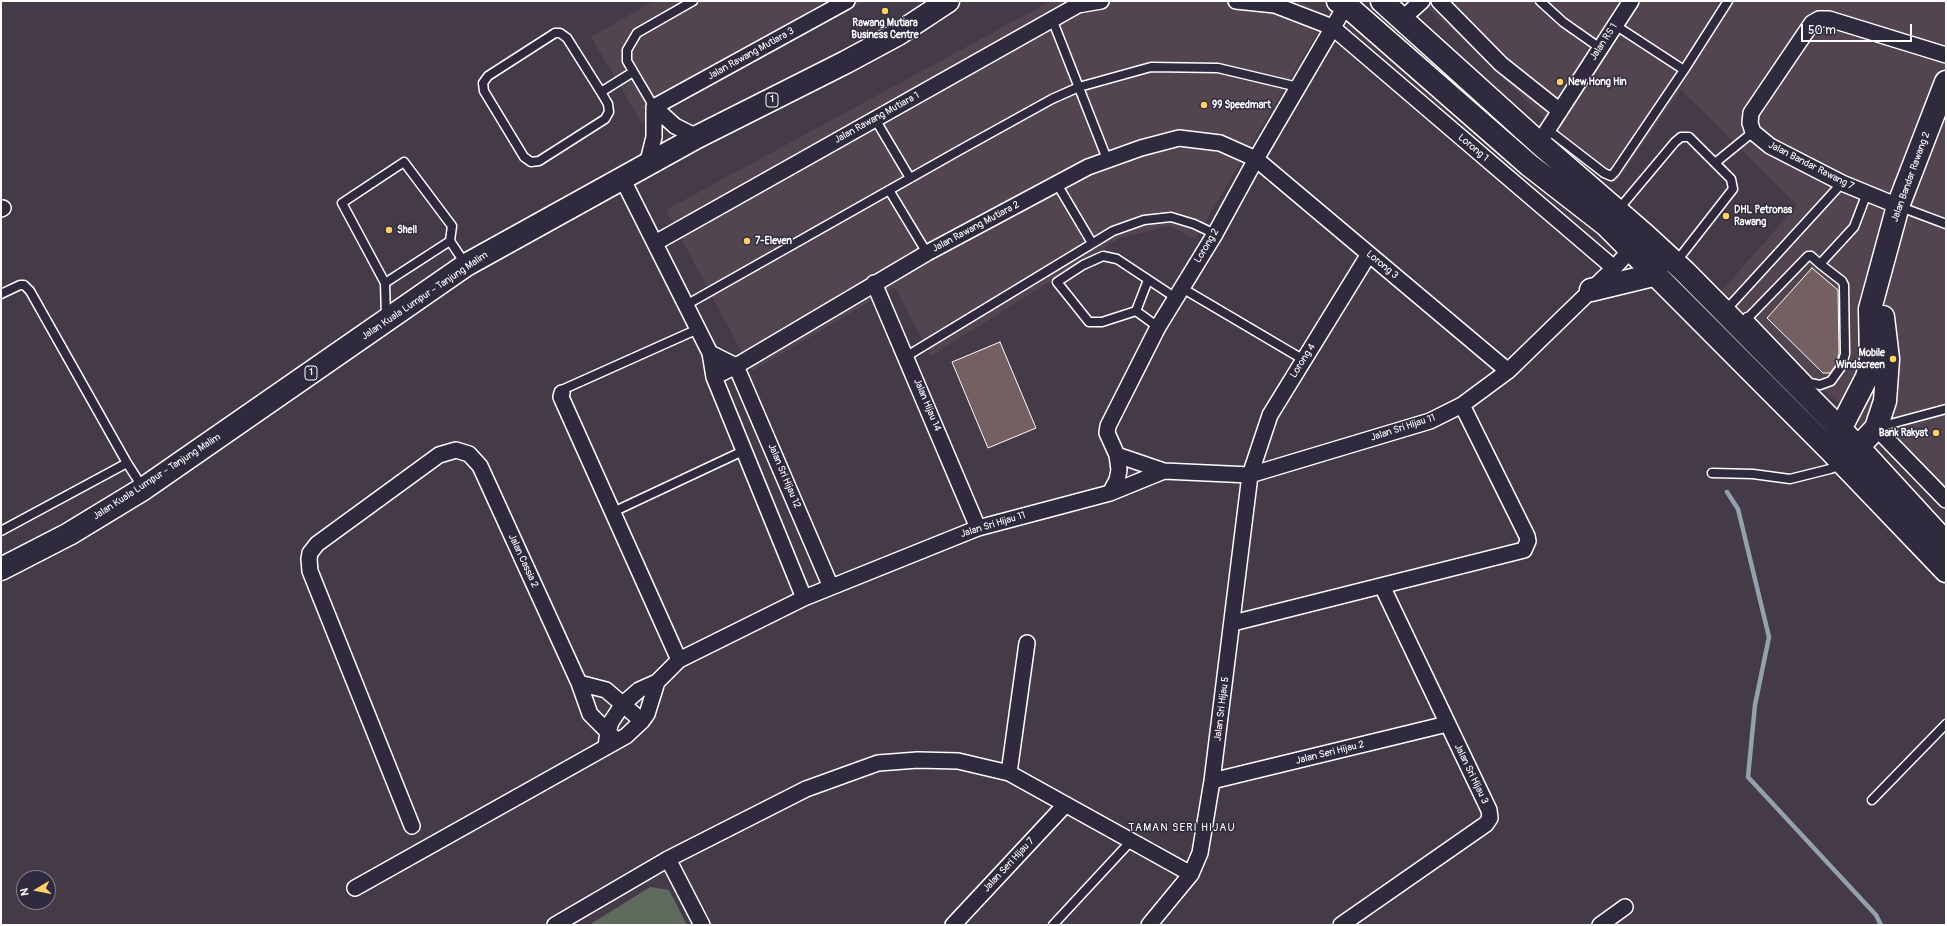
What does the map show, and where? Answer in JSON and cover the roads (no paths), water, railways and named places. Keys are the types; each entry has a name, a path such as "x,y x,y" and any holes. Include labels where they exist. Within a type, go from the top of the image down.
{"street":[{"name":"Jalan Rawang Mutiara 3","path":"654,107 847,1"},
{"name":"Jalan Kuala Lumpur - Tanjung Malim","path":"1,569 69,534 143,489 466,266 697,137 846,62 898,34 948,1"},
{"name":"Jalan Rawang Mutiara 1","path":"655,244 1052,19 1078,5 1101,1"},
{"path":"1236,1 1275,4 1332,27"},
{"path":"1382,1 1543,136 1618,211 1657,274 1835,461 1946,571"},
{"path":"1402,19 1422,1"},
{"path":"1439,1 1501,64 1560,111"},
{"name":"Jalan RS 1","path":"1543,136 1630,1"},
{"path":"1348,2 1529,164 1606,225 1675,263 1725,312 1743,322 1839,429 1858,447 1946,542"},
{"name":"Lorong 2","path":"1110,493 1119,470 1117,455 1107,433 1107,428 1158,327 1215,234 1256,159 1348,2"},
{"path":"1753,132 1750,123 1751,113 1812,23 1819,19 1829,19 1946,55"},
{"name":"Lorong 1","path":"1332,27 1614,268"},
{"name":"Jalan Bandar Rawang 2","path":"1835,461 1839,429 1867,378 1871,360 1870,309 1898,206 1946,82"},
{"path":"654,107 675,126 697,137"},
{"path":"647,165 654,137 654,107"},
{"name":"Jalan Bandar Rawang 7","path":"1753,132 1770,146 1842,183 1898,206"},
{"name":"Jalan Rawang Mutiara 2","path":"714,377 736,366 874,283 1057,184 1107,159 1179,138 1220,143 1256,159"},
{"name":"Lorong 3","path":"1256,159 1508,371"},
{"path":"622,178 710,353 714,377 804,598"},
{"name":"Jalan Sri Hijau 11","path":"1117,455 1164,471 1250,475 1430,421 1462,405 1508,371 1614,268 1638,242"},
{"name":"Lorong 4","path":"1250,475 1270,415 1369,254"},
{"path":"1591,290 1657,274"},
{"name":"Jalan Bandar Rawang 2","path":"1835,461 1858,447 1876,428 1885,401 1888,376 1888,359 1880,274"},
{"name":"Jalan Hijau 14","path":"874,283 907,356 978,528"},
{"path":"710,353 736,366"},
{"name":"Jalan Sri Hijau 12","path":"736,366 831,587"},
{"path":"562,393 561,397 679,660"},
{"path":"1233,623 1519,552 1527,546 1527,536 1462,405"},
{"path":"1876,428 1946,500"},
{"name":"Jalan Cassia 2","path":"412,826 310,570 309,559 313,548 439,455 456,450 470,454 480,466 580,683 590,714 610,740"},
{"name":"Jalan Sri Hijau 11","path":"610,740 612,722 623,704 639,690 656,682 679,660 804,598 978,528 1110,493 1164,471"},
{"name":"Jalan Sri Hijau 5","path":"1148,925 1192,874 1200,853 1212,781 1233,623 1250,475"},
{"name":"Jalan Sri Hijau 3","path":"1341,925 1488,821 1489,810 1382,586"},
{"path":"1009,773 1027,643"},
{"path":"355,888 642,721 651,704 656,682"},
{"path":"580,683 606,690 642,721"},
{"name":"Jalan Seri Hijau 2","path":"1212,781 1447,724"},
{"path":"555,925 668,859 806,789 878,763 918,760 958,761 1009,773 1192,874"},
{"name":"Jalan Seri Hijau 7","path":"953,925 1066,804"},
{"path":"668,859 702,925"},
{"path":"1600,925 1625,908"}],"lane":[{"path":"654,107 627,61 627,50 637,33 693,1"},
{"path":"1540,1 1563,22 1600,48"},
{"path":"1543,136 1611,176 1684,70 1728,1"},
{"path":"1052,19 1107,159"},
{"path":"1615,25 1684,70"},
{"path":"555,33 560,33 567,38 601,92 610,108 610,112 605,119 535,163 524,157 483,87 485,79 488,76 555,33"},
{"path":"686,305 1052,99 1079,88 1151,67 1218,68 1298,87"},
{"path":"601,92 633,72"},
{"path":"875,119 910,178"},
{"path":"1715,163 1753,132"},
{"path":"1618,211 1681,137 1689,137 1731,179 1733,189 1675,263"},
{"path":"386,320 385,283 342,204 404,162 452,226 450,241 466,266"},
{"path":"1725,312 1842,183"},
{"path":"1057,184 1092,243"},
{"path":"890,190 927,254"},
{"path":"1820,264 1854,227 1867,194"},
{"path":"1898,206 1946,224"},
{"path":"907,356 1112,231 1144,220 1171,217 1194,224 1215,234"},
{"path":"385,283 450,241"},
{"path":"1136,311 1102,322 1089,322 1057,282 1083,265 1103,256 1117,259 1148,280 1179,293 1304,360"},
{"path":"1808,256 1811,256 1844,284 1845,354 1841,367 1831,381 1820,385 1810,383 1743,322 1808,256"},
{"path":"1136,311 1148,280"},
{"path":"1,294 20,285 24,285 30,291 127,464 143,489"},
{"path":"1136,311 1158,327"},
{"path":"562,393 564,389 698,329"},
{"path":"1876,428 1946,410"},
{"path":"613,512 744,451"},
{"path":"1712,473 1753,474 1790,478 1835,461"},
{"path":"1,531 127,464"},
{"path":"1872,800 1946,724"},
{"path":"1053,925 1131,841"}],"waterway":[{"path":"1727,492 1738,509 1769,637 1755,705 1748,777 1876,915 1881,925"}],"place":[{"name":"Rawang Mutiara Business Centre","path":"885,11"},
{"name":"New Hong Hin","path":"1560,82"},
{"name":"99 Speedmart","path":"1204,105"},
{"name":"DHL Petronas Rawang","path":"1726,216"},
{"name":"Shell","path":"389,230"},
{"name":"7-Eleven","path":"747,241"},
{"name":"Mobile Windscreen","path":"1893,359"},
{"name":"Bank Rakyat","path":"1936,433"}],"district":[{"name":"TAMAN SERI HIJAU","path":"1182,828"}]}
